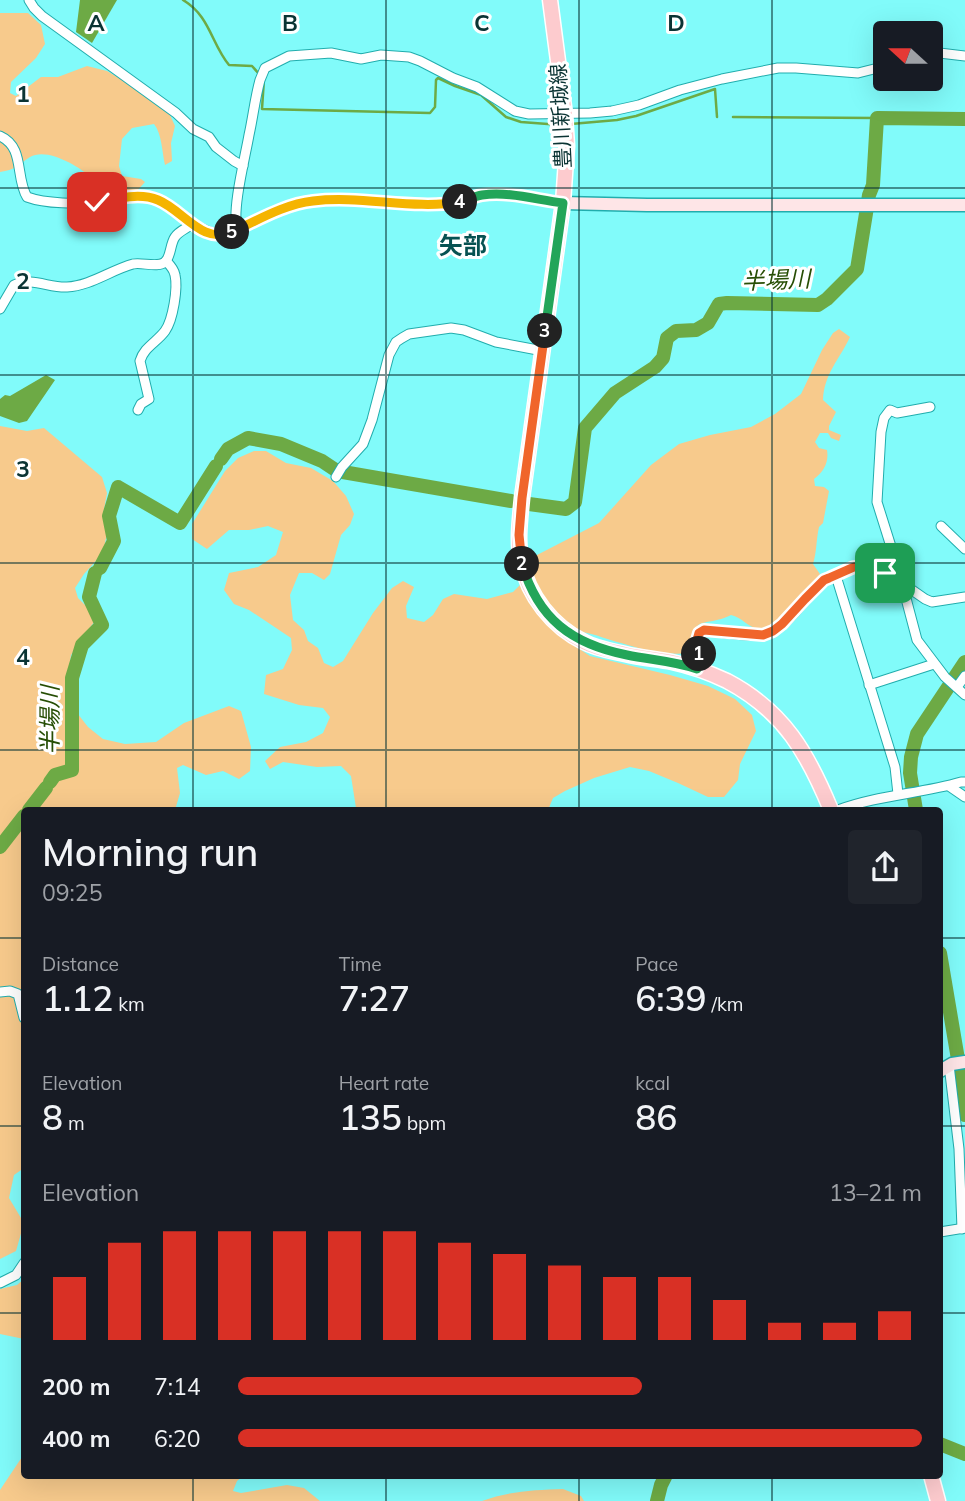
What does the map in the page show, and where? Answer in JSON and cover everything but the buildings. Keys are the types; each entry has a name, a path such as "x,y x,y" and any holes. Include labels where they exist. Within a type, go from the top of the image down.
{"main road":[{"name":"豊川新城線","path":"550,0 567,146 563,203 522,498 519,535 521,560 527,582 538,602 557,623 585,643 697,669 748,694 782,723 806,754 830,807"},
{"path":"932,1479 938,1501"}],"street":[{"path":"29,0 42,16 176,113 243,166"},
{"path":"237,229 243,166 261,76 265,68 289,56 331,53 360,59 381,55 409,57 477,87 515,111 529,114 590,113 625,108 723,79 778,68 858,73 873,69"},
{"path":"943,53 965,56"},
{"path":"0,136 15,150 24,193 31,199 75,203 138,195 150,197 167,204 192,224 214,234 227,234 299,203 315,201 369,200 442,205 481,195 518,195 563,203 648,205 965,205"},
{"path":"0,309 18,282 68,287 89,282 140,262 162,264 166,261 178,233 192,224"},
{"path":"138,410 141,404 149,399 140,361 145,349 169,324 175,294 175,275 166,261"},
{"path":"336,477 363,443 372,420 389,355 396,342 402,338 409,334 451,328 496,342 543,351"},
{"path":"930,407 897,413 890,410 884,418 877,502 917,640 945,677 965,695"},
{"path":"941,526 965,549"},
{"path":"697,669 697,640 699,633 704,630 763,635 782,624 824,580 854,567 868,567 885,573 899,572"},
{"path":"836,576 902,794"},
{"path":"902,583 932,602 965,597"},
{"path":"869,685 934,664"},
{"path":"956,686 965,676"},
{"path":"850,807 965,782"},
{"path":"949,786 965,797"},
{"path":"0,992 18,994 21,1006"},
{"path":"943,1231 963,1228 951,1064"},
{"path":"0,1283 16,1275 21,1268"}],"shaded area":[{"path":"80,0 117,0 92,43 76,32"},
{"path":"0,13 28,13 41,25 45,44 36,58 11,82 10,93 16,96 41,77 58,77 87,66 107,71 134,87 170,115 175,126 171,143 172,161 165,165 160,138 154,124 132,128 122,139 119,166 122,176 145,182 136,192 98,195 91,190 91,177 62,159 45,154 30,157 13,168 0,172"},
{"path":"839,329 850,337 829,375 823,400 836,412 829,430 841,435 839,441 831,438 828,433 820,433 815,442 819,448 827,450 827,459 821,473 814,479 815,486 829,491 813,564 820,574 803,599 785,617 768,628 756,628 731,615 701,624 694,631 689,653 655,652 582,632 575,646 590,656 708,686 735,699 752,715 756,731 740,764 738,780 724,797 708,797 649,771 630,767 594,778 565,791 553,798 549,807 356,807 351,776 341,766 317,767 283,762 270,769 265,761 280,747 306,742 323,733 330,717 323,708 299,705 264,694 266,675 283,669 292,650 291,638 249,610 234,604 224,590 229,573 258,567 276,555 283,532 268,526 229,530 207,549 192,539 192,524 225,471 238,458 254,451 266,451 286,463 311,468 333,481 346,496 354,514 350,525 341,535 330,574 324,580 312,573 299,573 290,595 293,620 304,630 308,641 318,648 324,663 333,667 343,661 392,588 403,581 414,587 406,606 407,618 424,622 433,615 443,599 454,594 487,599 513,592 531,574 537,555 599,523 651,465 679,444 751,427 775,414 801,394 833,333"},
{"path":"46,375 55,380 27,421 19,423 0,416 0,399"},
{"path":"0,426 27,431 44,428 102,477 107,493 103,515 107,533 103,553 75,588 78,598 87,607 94,622 71,655 67,682 67,700 88,727 103,739 125,744 156,742 184,723 229,706 241,711 251,747 250,771 239,779 223,771 206,775 183,765 177,768 180,793 176,807 21,807 21,1170 14,1175 9,1198 21,1218 21,1234 16,1251 0,1259"},
{"path":"21,1282 21,1338 0,1334 0,1289"},
{"path":"21,1458 21,1479 239,1479 233,1491 241,1493 287,1485 304,1488 320,1501 0,1501 0,1490"},
{"path":"563,1489 581,1496 584,1501 482,1501 512,1493"}],"waterway":[{"path":"183,0 192,6 205,22 229,65 252,66 260,75"},
{"path":"264,79 262,109 430,113 435,107 438,78 481,95 506,117 521,122 561,125"},
{"path":"571,124 636,116 715,89 717,117"},
{"path":"733,117 877,118"},
{"name":"半場川","path":"529,504 566,509 575,502 585,428 615,393 655,367 663,358 667,338 676,331 696,330 708,323 719,304 818,305 857,269 873,185 877,118 965,119"},
{"name":"半場川","path":"221,459 228,449 248,438 281,444 322,461 337,471 511,501"},
{"name":"半場川","path":"100,568 114,541 109,516 118,487 180,523 216,466"},
{"name":"半場川","path":"50,782 55,775 72,770 72,678 82,645 102,625 89,597 95,573"},
{"path":"916,807 910,773 917,734 965,662"},
{"name":"半場川","path":"31,807 46,788"},
{"name":"半場川","path":"0,847 21,820"},
{"path":"943,971 965,1115"},
{"path":"943,1445 965,1454"},
{"path":"657,1501 664,1479"}],"district":[{"name":"矢部","path":"463,246"}],"route":[{"path":"97,202 138,195 150,197 167,204 198,228 221,235 299,203 315,201 369,200 442,205 481,195 518,195 563,203 519,535 521,560 527,582 538,602 557,623 585,643 697,669 697,640 699,633 704,630 763,635 782,624 824,580 854,567 868,567 885,573"}]}
